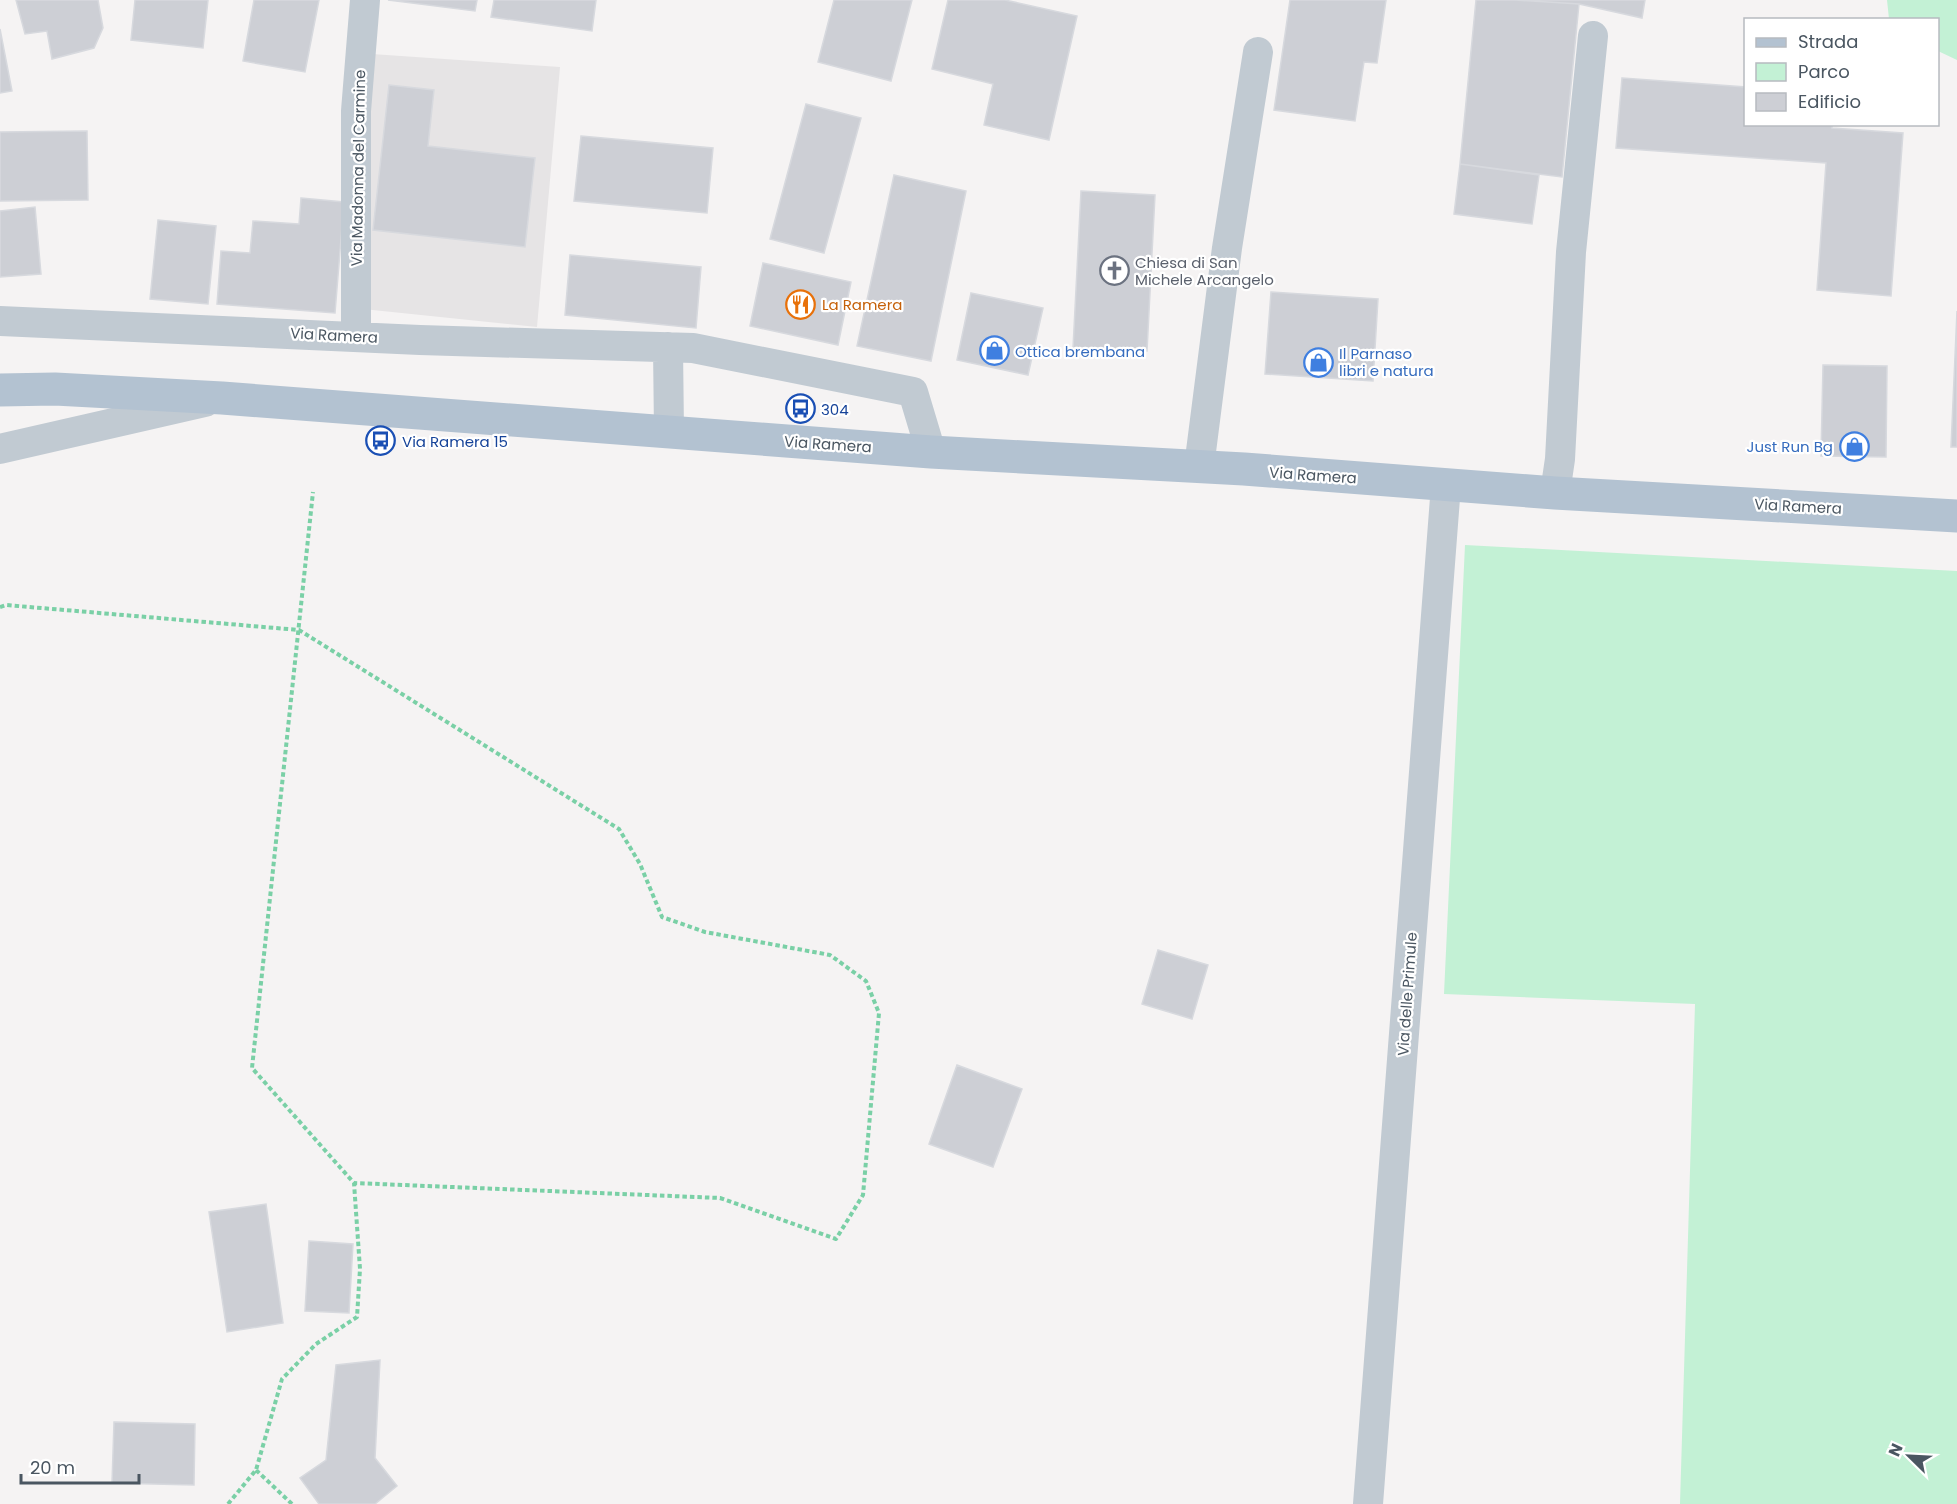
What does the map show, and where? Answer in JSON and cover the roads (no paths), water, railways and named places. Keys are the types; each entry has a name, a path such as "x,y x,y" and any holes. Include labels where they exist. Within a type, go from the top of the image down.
{"main road":[{"name":"Via Ramera","path":"0,390 55,389 222,399 931,452 1199,467 1555,493 1957,516"}],"street":[{"name":"Via Madonna del Carmine","path":"356,336 356,111 365,0"},
{"path":"1555,493 1560,459 1571,252 1593,36"},
{"path":"1199,467 1227,248 1258,52"},
{"name":"Via Ramera","path":"0,321 432,340 680,348 914,392 931,452"},
{"path":"669,432 680,348"},
{"name":"Via Ramera","path":"0,449 222,399"},
{"name":"Via delle Primule","path":"1368,1504 1446,484"}],"place":[{"name":"Chiesa di San Michele Arcangelo","path":"1114,271"},
{"name":"La Ramera","path":"801,304"},
{"name":"Ottica brembana","path":"994,351"},
{"name":"Il Parnaso libri e natura","path":"1318,362"},
{"name":"304","path":"800,409"},
{"name":"Via Ramera 15","path":"381,441"},
{"name":"Just Run Bg","path":"1854,446"}]}
